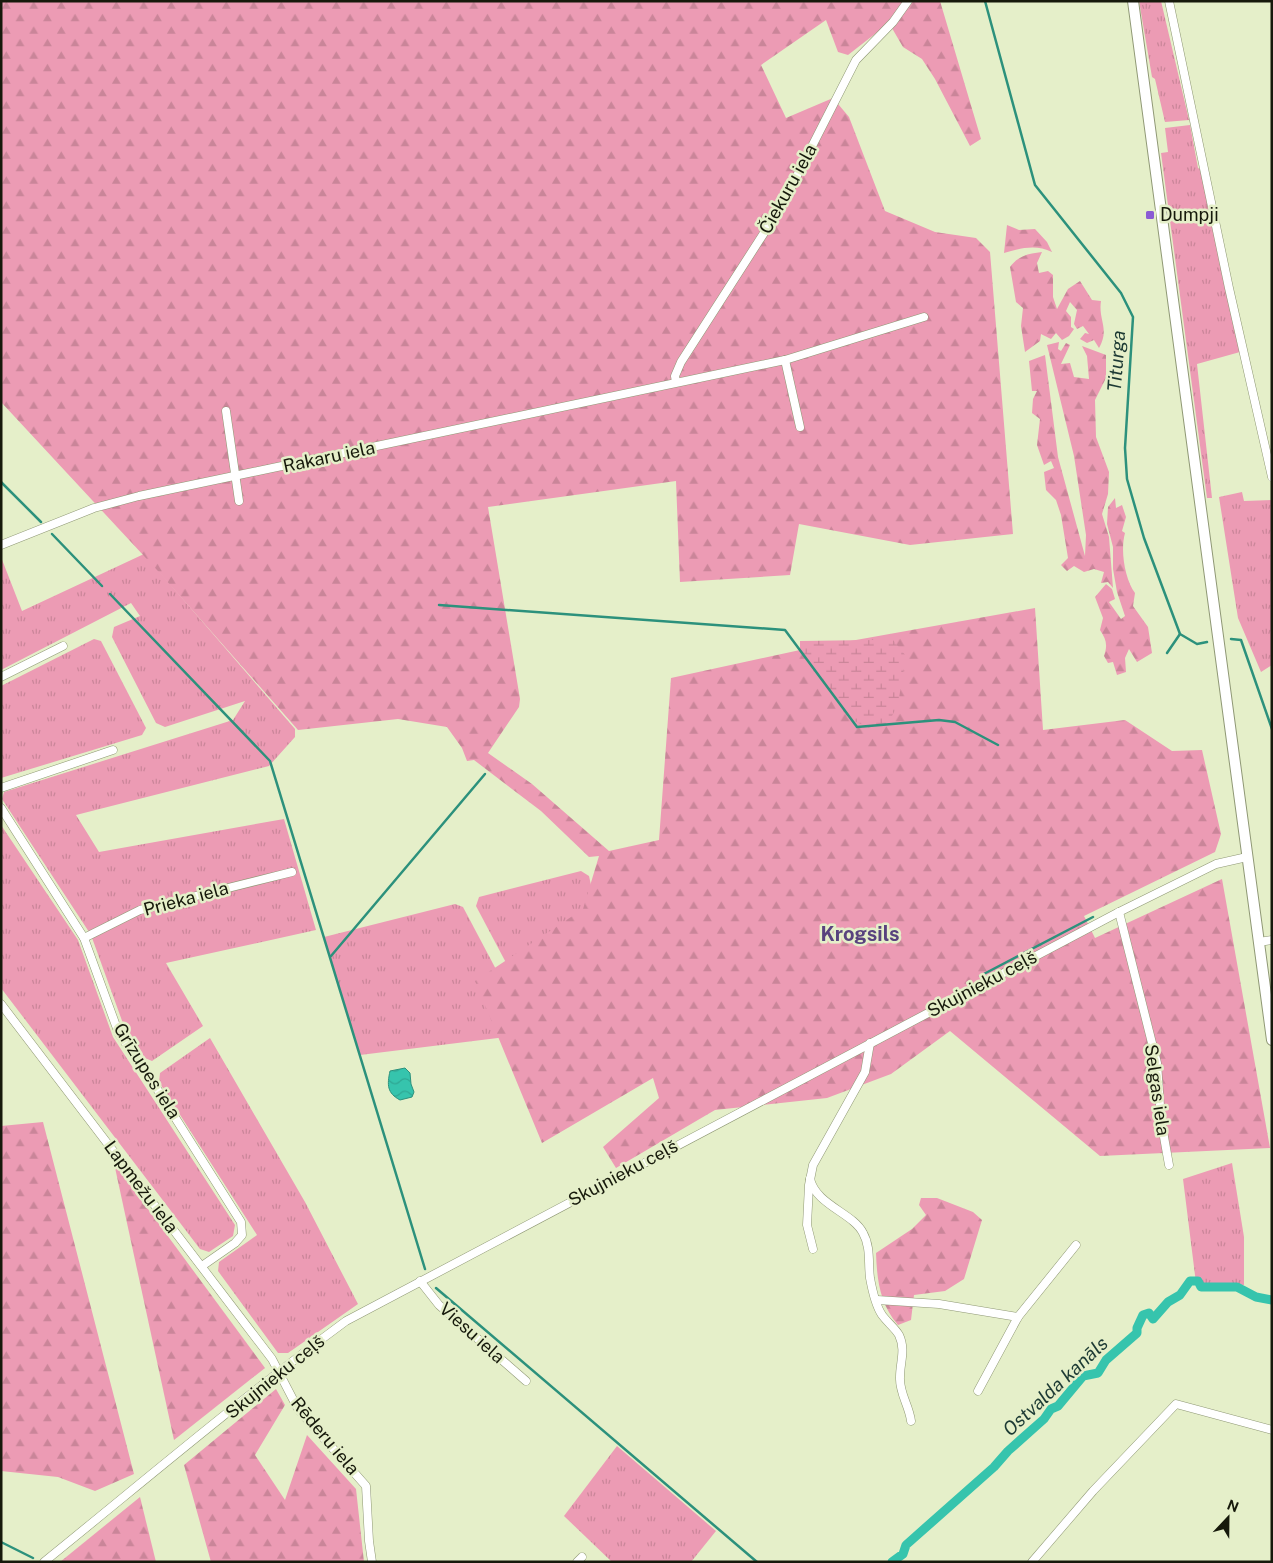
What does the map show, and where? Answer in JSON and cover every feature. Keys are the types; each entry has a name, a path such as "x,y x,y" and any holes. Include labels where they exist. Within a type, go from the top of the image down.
{"main road":[{"path":"1133,1 1272,1040"}],"street":[{"name":"Čiekuru iela","path":"676,382 675,376 681,362 782,205 856,60 893,22 908,1"},
{"path":"1170,1 1229,288 1272,477"},
{"name":"Rakaru iela","path":"1,545 94,508 139,496 786,360 924,317"},
{"path":"786,360 800,427"},
{"path":"226,411 239,501"},
{"path":"1,677 63,646"},
{"path":"1,788 113,750"},
{"name":"Grīzupes iela","path":"1,808 84,938 119,1034 148,1073 241,1222 242,1235 235,1243 202,1266"},
{"name":"Skujnieku ceļš","path":"44,1562 243,1402 278,1371 346,1321 1119,912 1216,864 1247,857"},
{"name":"Prieka iela","path":"84,938 140,910 292,872"},
{"name":"Selgas iela","path":"1119,912 1157,1063 1161,1120 1168,1165"},
{"path":"1259,942 1272,940"},
{"name":"Lapmežu iela","path":"1,1004 202,1266 278,1371"},
{"path":"813,1250 808,1224 810,1179 813,1164 865,1072 870,1043"},
{"path":"810,1179 812,1187 863,1232 869,1253 870,1277 881,1313 899,1335 903,1352 900,1377 902,1396 909,1407 910,1421"},
{"path":"978,1391 1018,1317 1076,1245"},
{"name":"Viesu iela","path":"420,1282 439,1305 526,1381"},
{"path":"877,1300 939,1304 1018,1317"},
{"name":"Rēderu iela","path":"278,1371 298,1409 366,1486 368,1541 372,1562"},
{"path":"1032,1562 1093,1491 1176,1404 1272,1430"}],"green space":[{"path":"1,1 940,1 981,139 970,146 935,79 922,59 903,47 889,23 848,55 838,52 826,20 761,65 786,118 833,98 849,117 885,211 935,232 976,238 990,252 1013,534 910,545 799,524 790,575 680,582 676,481 488,507 520,699 519,707 488,753 532,784 609,851 659,840 671,678 800,650 1035,608 1043,730 1125,720 1172,751 1202,750 1221,834 1215,852 1084,916 1095,938 1222,879 1270,1148 1100,1156 950,1031 891,1074 827,1098 715,1110 616,1168 603,1147 659,1098 653,1078 542,1143 475,981 583,909 599,856 589,857 541,811 474,760 467,761 462,748 447,727 398,719 298,730 157,570 1,402"},
{"path":"1139,1 1161,1 1189,120 1165,122 1155,79 1152,77"},
{"path":"1190,125 1198,168 1202,170 1240,352 1197,364 1212,498 1207,498 1161,153 1168,152 1165,128"},
{"path":"1007,225 1019,230 1035,229 1047,242 1052,252 1034,247 1004,253"},
{"path":"1042,252 1037,263 1039,273 1048,271 1053,275 1053,297 1057,309 1068,289 1080,281 1092,300 1101,301 1104,335 1099,348 1094,340 1087,343 1080,339 1085,333 1089,334 1083,326 1077,329 1074,324 1077,310 1070,302 1066,311 1071,317 1071,327 1074,329 1069,336 1062,340 1056,333 1051,339 1041,334 1040,341 1025,352 1021,326 1023,308 1016,302 1010,267 1024,256"},
{"path":"1059,342 1058,349 1061,351 1066,343 1070,345 1061,364 1070,363 1074,377 1089,379 1087,356 1082,346 1106,355 1106,378 1095,400 1096,437 1109,472 1108,494 1102,514 1109,537 1113,588 1108,582 1101,583 1104,572 1094,569 1084,572 1074,566 1067,571 1061,565 1068,558 1061,515 1056,500 1046,490 1044,472 1054,468 1051,461 1044,465 1037,445 1040,419 1032,413 1033,399 1037,391 1032,391 1029,361 1045,355 1058,457 1085,556 1086,535 1074,456 1047,345"},
{"path":"1242,492 1244,501 1272,500 1272,665 1261,672 1238,618 1219,497"},
{"path":"1115,498 1116,508 1122,505 1126,517 1122,531 1125,533 1123,556 1126,573 1135,593 1133,606 1148,627 1152,653 1137,662 1129,649 1125,658 1126,672 1117,675 1113,662 1108,663 1104,656 1106,642 1100,630 1103,618 1095,597 1106,584 1112,589 1115,599 1109,602 1121,619 1125,616 1117,592 1113,569 1113,547 1107,524 1108,507"},
{"path":"144,554 295,729 295,737 269,766 76,815 99,852 284,819 316,930 166,963 203,1026 152,1061 145,1058 125,1029 91,935 2,799 4,792 233,720 245,701 165,727 156,723 112,637 114,627 140,616 131,603 1,670 1,557 22,611"},
{"path":"94,639 101,641 146,728 142,735 1,778 1,686"},
{"path":"893,640 906,656 898,704 887,726 869,728 848,718 800,650 800,641"},
{"path":"1,825 78,940 113,1037 235,1225 233,1236 209,1252 200,1249 1,988"},
{"path":"581,871 589,876 619,1013 540,1027 476,906 479,897"},
{"path":"455,904 463,907 526,1026 523,1035 360,1055 324,937"},
{"path":"210,1038 305,1202 358,1304 288,1353 278,1353 218,1271 219,1262 257,1235 159,1082 160,1073"},
{"path":"43,1122 134,1474 95,1491 58,1477 1,1471 1,1126"},
{"path":"114,1163 265,1368 174,1440"},
{"path":"1232,1163 1244,1237 1244,1285 1196,1283 1183,1179"},
{"path":"921,1198 937,1198 973,1212 982,1220 964,1279 945,1291 914,1295 911,1320 898,1325 883,1300 877,1273 876,1253 912,1229 926,1215 919,1205"},
{"path":"276,1389 285,1405 255,1455 285,1500 307,1435 356,1489 364,1562 211,1562 184,1465"},
{"path":"617,1446 716,1531 691,1562 612,1562 564,1516"},
{"path":"140,1497 156,1562 60,1562"}],"water":[{"path":"405,1068 410,1073 414,1092 412,1097 400,1100 390,1091 388,1084 389,1076 390,1071"}],"waterway":[{"name":"Titurga","path":"985,1 1035,185 1121,293 1133,317 1125,448 1127,479 1144,538 1180,634 1197,644 1207,642"},
{"path":"1,482 41,522"},
{"path":"52,534 102,586"},
{"path":"110,594 270,761 425,1269"},
{"path":"439,605 785,630 857,727 939,720 955,722 998,745"},
{"path":"1167,653 1180,634"},
{"name":"Titurga","path":"1231,639 1241,640 1272,729"},
{"path":"331,956 485,774"},
{"path":"980,976 1093,917"},
{"name":"Ostvalda kanāls","path":"892,1562 903,1554 906,1545 994,1467 1008,1451 1044,1419 1051,1409 1058,1406 1083,1376 1098,1373 1106,1360 1137,1333 1137,1328 1143,1315 1149,1313 1153,1319 1168,1302 1180,1295 1190,1281 1198,1281 1201,1287 1237,1287 1256,1297 1272,1300"},
{"path":"436,1288 757,1562"},
{"path":"1,1542 33,1558"}],"place":[{"name":"Dumpji","path":"1150,215"}],"district":[{"name":"Krogsils","path":"860,934"}]}
